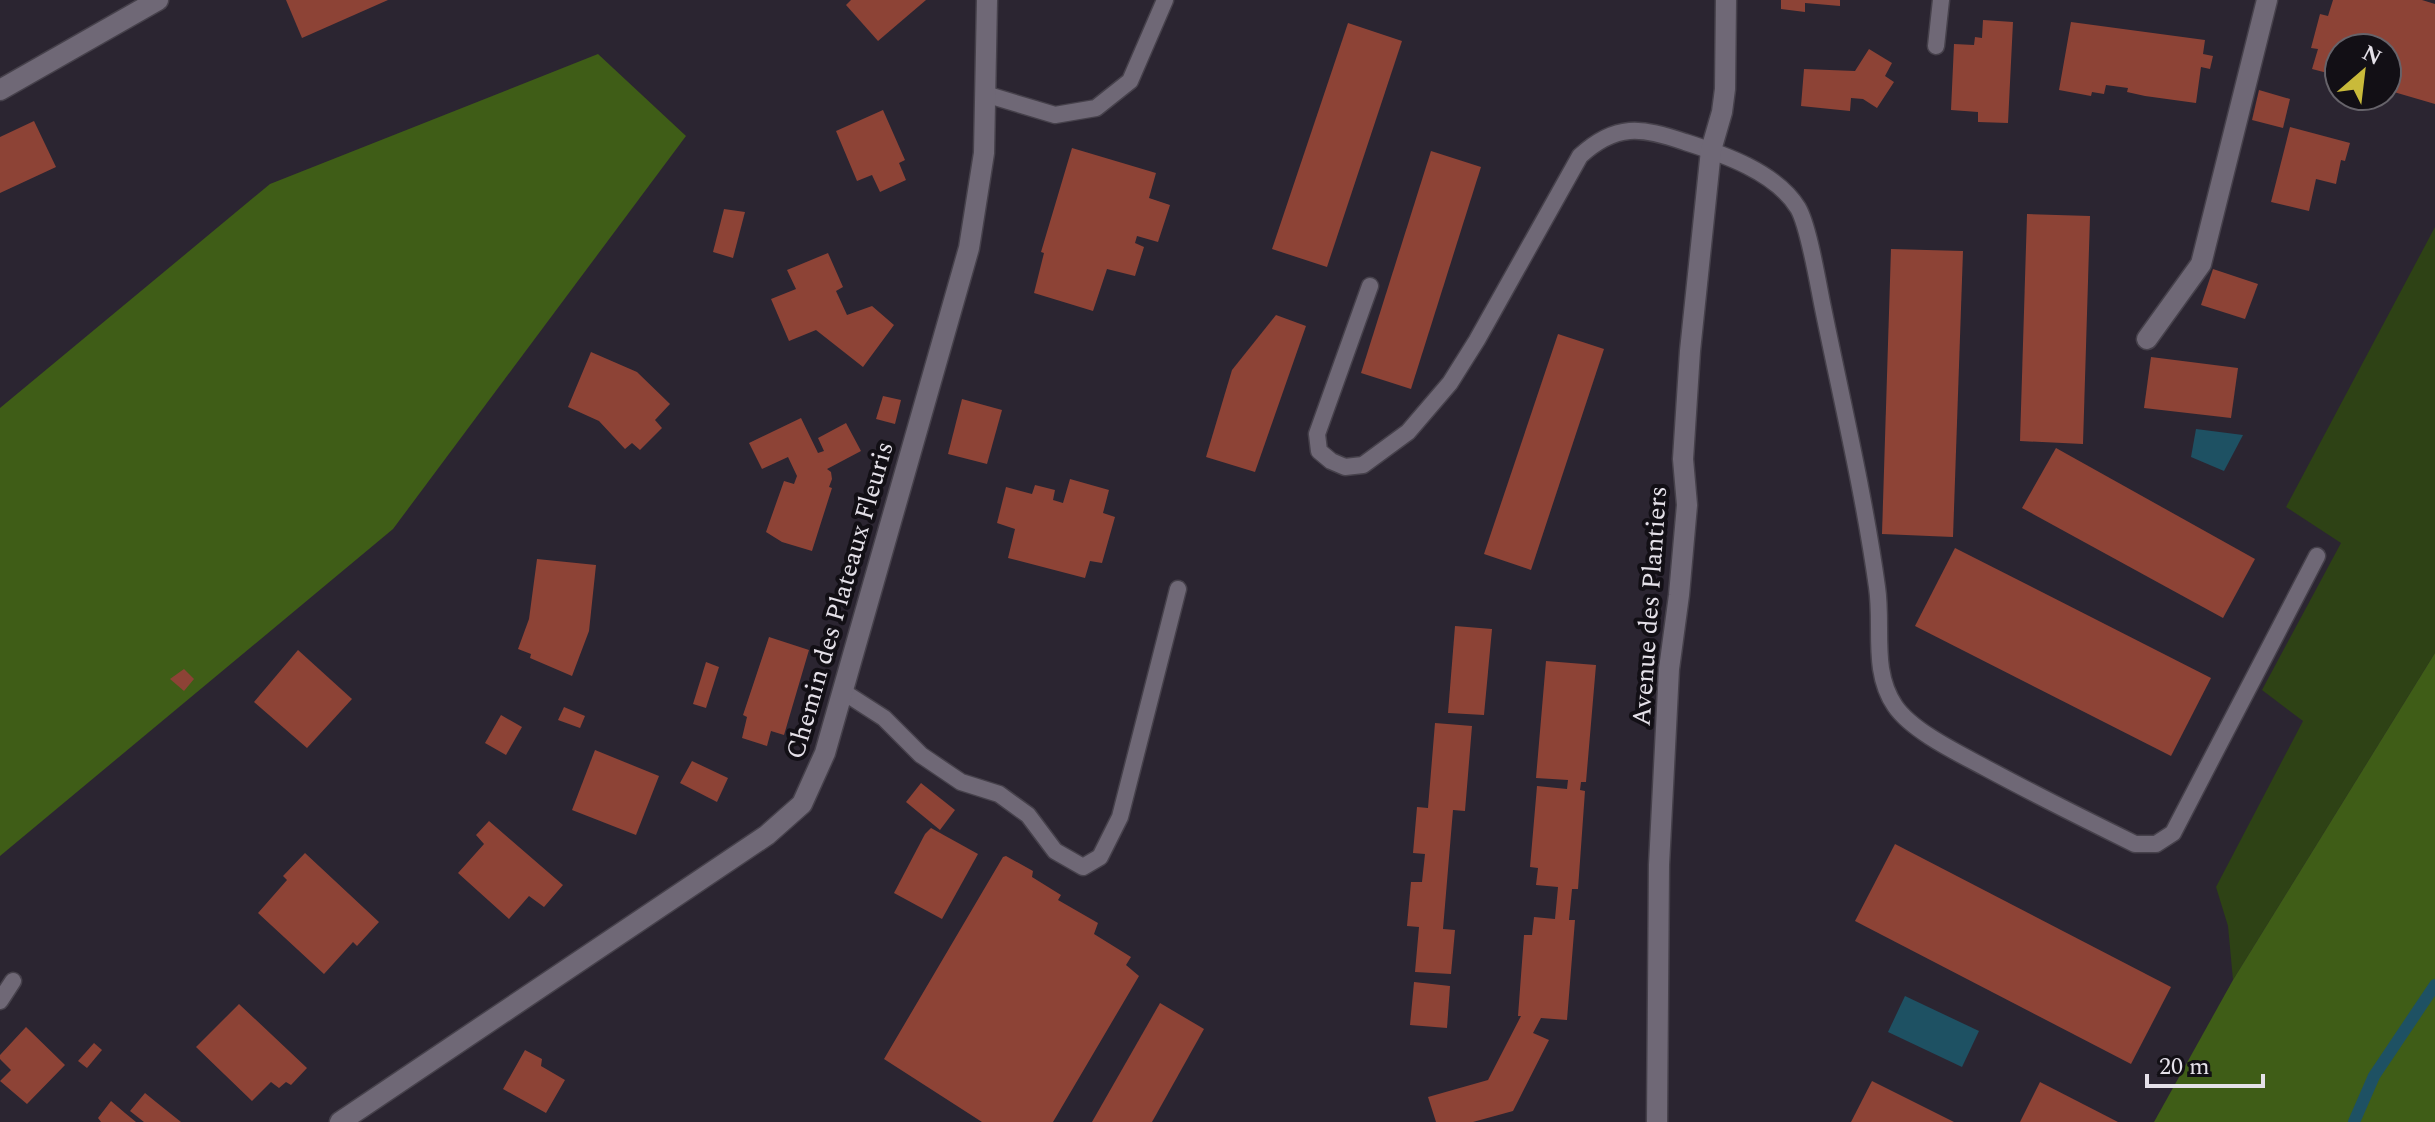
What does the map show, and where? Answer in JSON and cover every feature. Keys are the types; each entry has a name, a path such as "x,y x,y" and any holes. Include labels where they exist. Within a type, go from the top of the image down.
{"street":[{"path":"0,90 158,0"},
{"name":"Chemin des Plateaux Fleuris","path":"351,1119 767,835 802,804 825,753 969,248 984,153 987,0"},
{"name":"Avenue des Plantiers","path":"1657,1122 1659,865 1669,669 1687,505 1683,459 1690,351 1711,150 1725,89 1726,0"},
{"path":"2147,339 2201,264 2267,0"}],"lane":[{"path":"985,94 1055,115 1096,108 1130,81 1165,0"},
{"path":"1936,46 1941,0"},
{"path":"1370,286 1317,434 1319,451 1345,467 1363,465 1408,432 1450,383 1580,156 1596,141 1629,130 1651,130 1711,150 1780,188 1799,209 1811,254 1878,590 1880,669 1895,706 1934,740 2135,844 2156,844 2173,833 2317,556"},
{"path":"842,691 884,718 921,755 961,782 999,794 1028,815 1055,851 1083,867 1100,857 1120,817 1178,589"},
{"path":"0,1001 13,981"}],"green space":[{"path":"598,54 686,136 393,529 0,856 0,408 270,184"},
{"path":"2435,227 2435,653 2233,980 2228,926 2216,887 2303,721 2262,690 2341,543 2286,507"},
{"path":"2435,653 2435,1122 2154,1122 2233,980"}],"water":[{"path":"2196,429 2243,435 2224,471 2191,457"},
{"path":"1905,996 1979,1031 1962,1067 1888,1032"}],"building":[{"path":"286,0 388,0 302,38"},
{"path":"851,0 926,0 878,41 846,5"},
{"path":"1781,0 1840,0 1840,6 1805,3 1805,12 1781,9"},
{"path":"2333,0 2422,0 2435,4 2435,104 2403,95 2403,32 2323,32 2323,72 2312,69 2318,49 2311,48 2320,14 2328,16"},
{"path":"1983,20 2013,22 2008,123 1978,122 1978,112 1951,110 1954,44 1974,45 1975,37 1982,38"},
{"path":"2071,22 2205,40 2203,54 2213,56 2210,69 2201,67 2196,103 2145,96 2127,92 2128,88 2106,85 2104,94 2092,92 2091,96 2059,90"},
{"path":"1348,23 1402,41 1327,267 1272,249"},
{"path":"1869,49 1892,63 1885,76 1894,82 1877,108 1863,99 1851,98 1850,111 1801,106 1804,69 1855,71"},
{"path":"2259,90 2290,99 2283,128 2252,120"},
{"path":"883,110 905,160 899,163 906,180 880,192 872,175 857,181 836,131"},
{"path":"34,121 56,167 0,193 0,137"},
{"path":"2290,127 2350,143 2345,161 2341,160 2336,184 2316,179 2309,211 2271,202"},
{"path":"1072,148 1156,173 1149,198 1170,205 1158,242 1137,236 1135,243 1144,247 1135,276 1107,269 1093,311 1034,293 1044,253 1041,252"},
{"path":"1431,151 1481,167 1411,389 1361,373"},
{"path":"724,209 745,212 733,258 713,252"},
{"path":"2027,214 2090,216 2083,444 2020,441"},
{"path":"1891,249 1963,251 1953,537 1882,534"},
{"path":"828,253 843,287 836,291 847,315 872,306 894,325 863,367 816,330 789,341 771,299 796,289 787,270"},
{"path":"2213,269 2258,284 2245,319 2201,305"},
{"path":"1276,315 1306,326 1255,472 1206,457 1232,370"},
{"path":"1558,334 1604,349 1531,570 1484,554"},
{"path":"591,352 637,372 670,404 655,420 662,428 640,450 632,443 625,449 599,421 568,407"},
{"path":"2151,357 2238,368 2231,418 2144,408"},
{"path":"883,396 901,400 895,424 876,419"},
{"path":"962,399 1002,410 987,464 948,454"},
{"path":"801,418 818,453 824,451 818,438 846,423 861,451 827,469 831,472 829,487 832,488 812,551 782,542 766,532 784,481 794,484 797,476 788,457 762,469 749,443"},
{"path":"2056,448 2255,559 2223,618 2022,508"},
{"path":"1070,479 1109,490 1103,513 1115,517 1102,563 1090,561 1085,578 1008,558 1015,529 997,523 1006,487 1032,494 1035,485 1055,490 1053,500 1063,503"},
{"path":"1955,548 2211,678 2171,756 1915,626"},
{"path":"537,559 596,565 589,631 572,676 530,658 531,654 518,649 529,619"},
{"path":"1455,626 1492,629 1484,715 1448,713"},
{"path":"769,637 809,650 784,735 771,731 767,746 742,738 747,717 743,715"},
{"path":"298,650 352,699 307,748 254,702"},
{"path":"1546,661 1596,665 1586,782 1581,782 1580,790 1585,791 1578,889 1572,889 1569,920 1575,920 1567,1020 1541,1018 1533,1033 1549,1040 1513,1111 1473,1122 1436,1122 1428,1097 1488,1080 1521,1016 1518,1016 1524,935 1532,935 1534,917 1555,919 1558,887 1536,885 1538,868 1530,867 1537,786 1567,789 1568,780 1536,778"},
{"path":"706,662 719,667 706,708 693,704"},
{"path":"184,669 194,679 184,691 170,679"},
{"path":"564,707 585,716 580,728 558,720"},
{"path":"501,715 522,727 506,755 485,743"},
{"path":"1435,723 1472,726 1465,811 1453,810 1443,929 1455,930 1451,974 1415,972 1419,927 1407,926 1411,882 1422,882 1425,854 1413,853 1417,807 1428,808"},
{"path":"595,750 659,776 636,835 572,810"},
{"path":"692,761 728,778 717,802 680,783"},
{"path":"921,783 955,810 940,830 906,802"},
{"path":"489,821 563,885 544,907 529,896 509,919 458,873 484,844 476,835"},
{"path":"931,828 978,854 942,919 894,893"},
{"path":"1895,844 2171,987 2131,1064 1855,921"},
{"path":"305,853 379,922 357,946 353,942 324,974 258,913 287,880 283,876"},
{"path":"1006,856 1033,871 1032,877 1061,895 1058,900 1098,923 1094,934 1131,957 1126,965 1139,976 1053,1122 982,1122 884,1059"},
{"path":"1414,982 1450,986 1447,1028 1410,1025"},
{"path":"1160,1003 1204,1029 1152,1122 1092,1122"},
{"path":"239,1004 307,1068 291,1085 286,1082 279,1088 271,1082 252,1101 196,1047"},
{"path":"26,1027 65,1065 27,1104 0,1081 11,1070 0,1055"},
{"path":"94,1043 102,1050 87,1068 78,1061"},
{"path":"525,1050 542,1059 541,1066 565,1080 546,1113 503,1089"},
{"path":"1872,1081 1954,1122 1851,1122"},
{"path":"2040,1082 2118,1122 2020,1122"},
{"path":"145,1093 181,1122 144,1122 130,1111"},
{"path":"111,1101 136,1122 101,1122 98,1118"}],"waterway":[{"path":"2354,1122 2374,1076 2435,985"}]}
